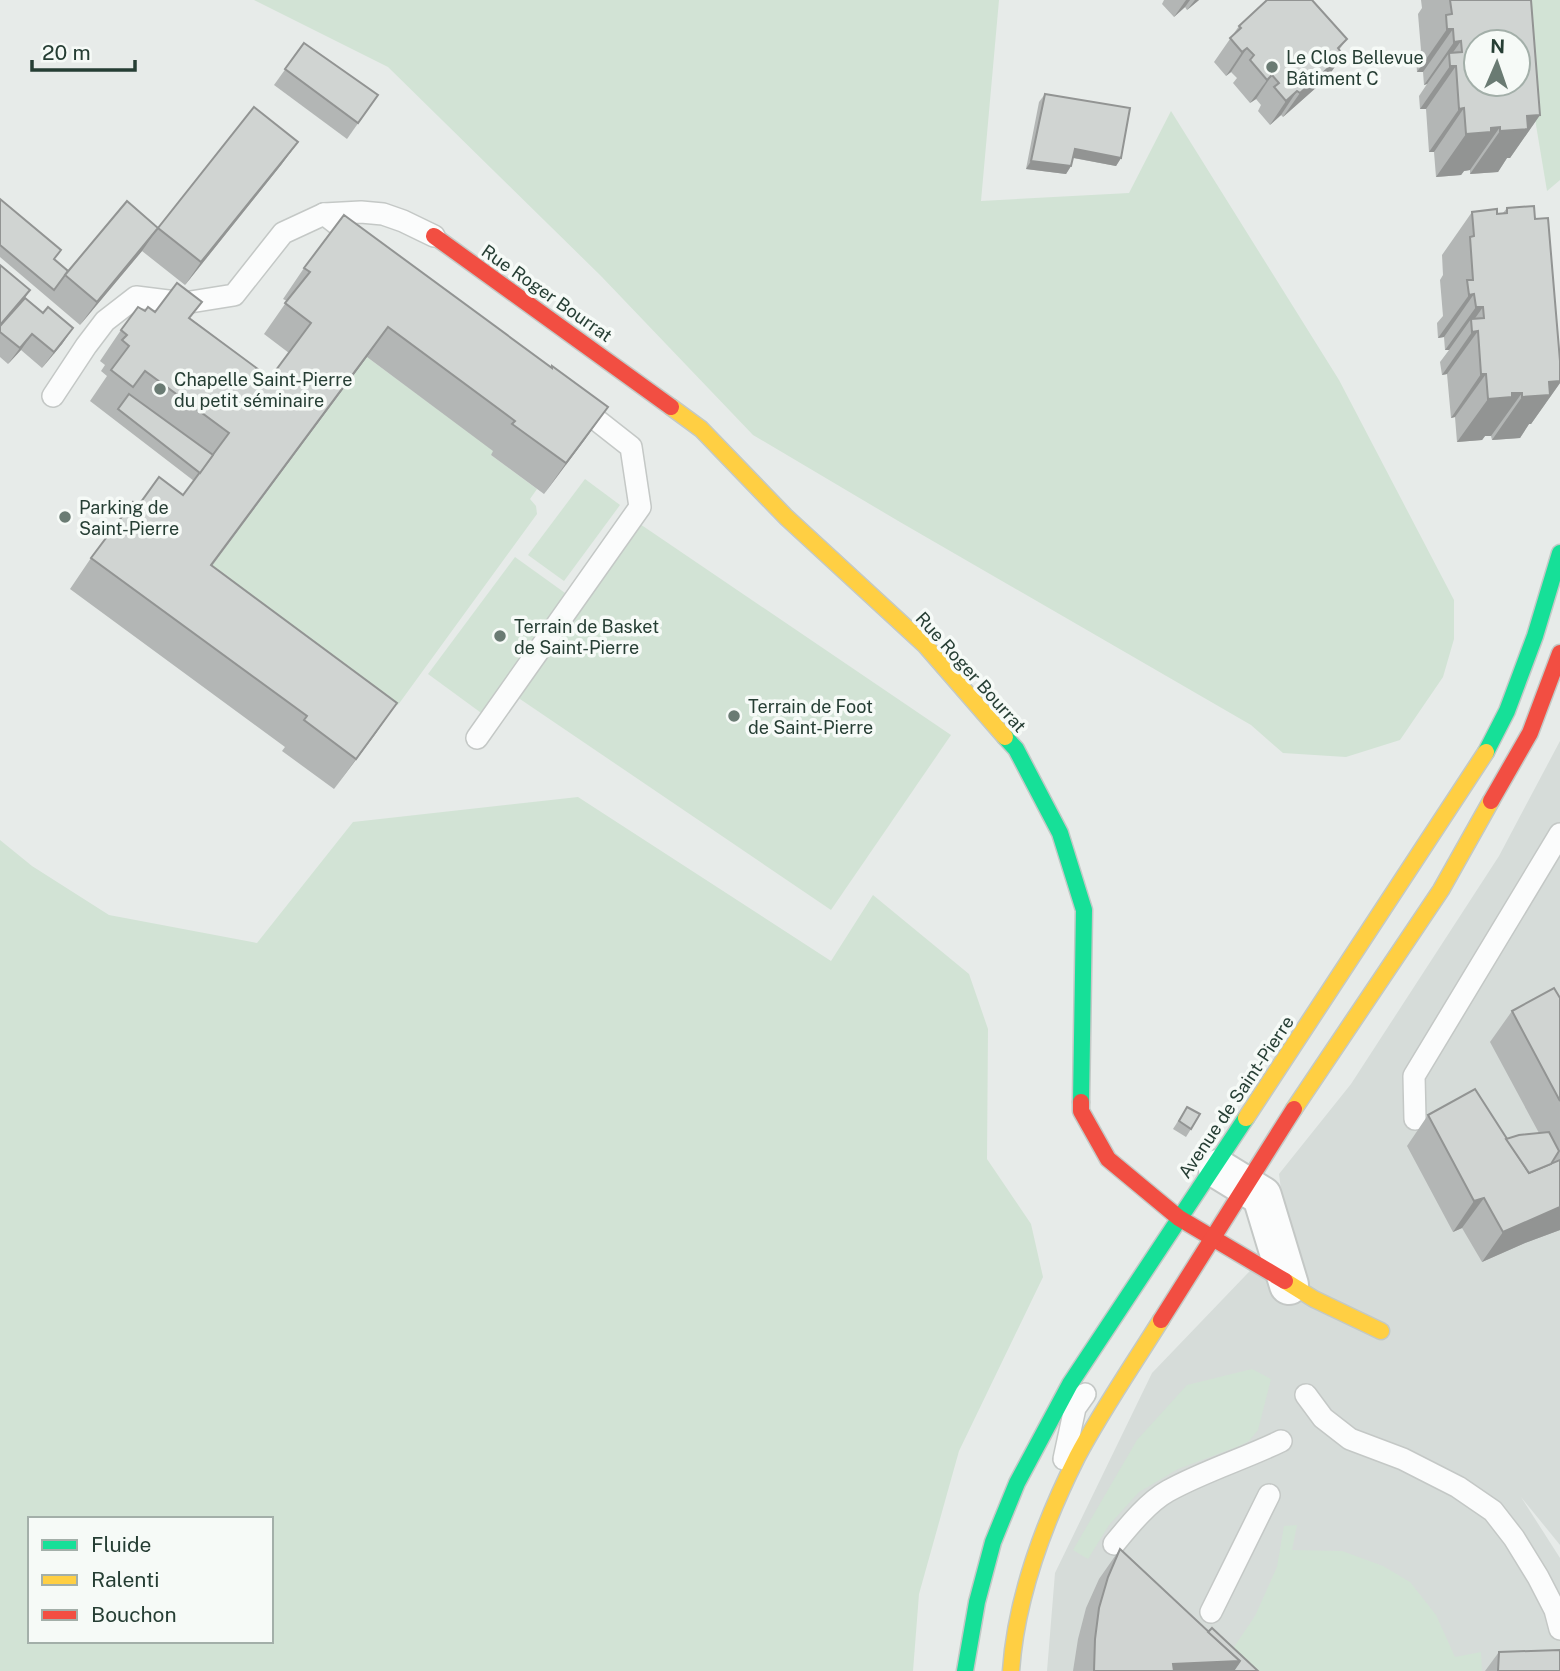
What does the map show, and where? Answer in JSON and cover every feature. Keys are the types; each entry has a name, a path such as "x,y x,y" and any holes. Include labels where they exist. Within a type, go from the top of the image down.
{"street":[{"name":"Rue Roger Bourrat","path":"433,236 701,429 786,517 925,645 1016,749 1060,833 1084,910 1081,1111 1108,1158 1186,1223 1314,1299 1381,1331"},
{"name":"Avenue de Saint-Pierre","path":"1295,1044 1482,760 1517,686 1560,553"},
{"path":"1011,1671 1024,1590 1050,1516 1078,1456 1212,1238 1229,1176 1281,1129 1441,890 1554,692 1560,653"},
{"path":"1229,1176 1262,1196 1289,1285"},
{"path":"965,1671 977,1602 992,1542 1017,1483 1070,1384 1186,1223"}],"lane":[{"path":"53,396 105,320 136,298 184,303 234,295 283,233 324,214 383,214 433,236"},
{"path":"324,214 374,253"},
{"path":"477,738 640,508 631,447 556,388"},
{"path":"1415,1119 1414,1076 1560,834"},
{"path":"1050,1516 1076,1408 1186,1223 1229,1176 1294,1077 1295,1044"},
{"path":"1306,1395 1323,1418 1350,1439 1403,1460 1458,1487 1493,1511 1514,1538 1538,1577 1555,1610 1560,1629"},
{"path":"1114,1544 1131,1523 1165,1493 1281,1441"},
{"path":"1211,1612 1269,1495"}],"shaded area":[{"path":"1560,741 1560,1545 1521,1497 1560,1558 1560,1671 1047,1671 1055,1573 1152,1373 1292,1227 1282,1197 1279,1174 1351,1084 1499,856"}],"green space":[{"path":"254,0 999,0 981,201 1129,193 1171,111 1339,380 1454,600 1454,639 1443,677 1400,740 1346,757 1283,753 1251,725 753,435 601,276 388,67"},
{"path":"1526,0 1560,0 1560,180 1547,191 1534,113 1532,28 1528,28"},
{"path":"367,357 494,451 491,455 537,489 530,499 536,506 537,514 398,705 380,706 189,596"},
{"path":"585,479 620,505 564,581 528,555"},
{"name":"Terrain de Foot de Saint-Pierre","path":"637,522 951,735 831,910 517,697"},
{"name":"Terrain de Basket de Saint-Pierre","path":"515,557 572,598 484,715 428,674"},
{"path":"578,797 831,961 873,895 969,974 988,1029 987,1159 1031,1224 1043,1277 959,1451 919,1594 913,1671 0,1671 0,840 32,866 109,915 257,943 353,822"},
{"path":"1252,1369 1271,1379 1258,1430 1249,1441 1178,1469 1139,1492 1109,1525 1088,1559 1073,1550 1137,1440 1187,1385"},
{"path":"1297,1525 1292,1550 1342,1551 1383,1566 1410,1582 1436,1615 1455,1657 1481,1652 1482,1671 1244,1671 1228,1656 1255,1616 1277,1567 1284,1526"}],"building":[{"name":"Le Clos Bellevue Bâtiment C","path":"1267,0 1312,0 1347,39 1338,48 1343,55 1300,93 1297,91 1286,101 1274,87 1279,83 1272,75 1267,80 1250,60 1254,55 1247,48 1242,52 1230,38"},
{"path":"1450,0 1531,0 1540,115 1527,116 1528,129 1500,131 1500,127 1491,128 1491,132 1466,134 1464,108 1459,109 1456,66 1450,66 1449,53 1462,52 1461,41 1454,42 1453,29 1447,29 1446,15 1452,14"},
{"path":"304,43 378,95 358,123 285,69"},
{"path":"1045,94 1130,108 1121,158 1075,149 1071,166 1031,161"},
{"path":"254,107 298,142 201,262 158,228"},
{"path":"0,199 61,250 54,259 68,271 54,290 0,245"},
{"path":"127,201 158,228 97,302 65,275"},
{"path":"1534,206 1535,219 1548,218 1560,381 1549,382 1550,395 1522,397 1522,393 1512,393 1512,397 1488,399 1486,374 1481,374 1478,331 1472,332 1471,319 1484,318 1483,307 1476,307 1474,294 1469,295 1467,280 1473,280 1470,237 1474,236 1472,212 1497,209 1497,214 1507,213 1507,208"},
{"path":"344,215 608,407 566,463 512,424 515,421 388,327 211,565 397,703 356,759 304,720 307,716 91,558 133,502 138,506 159,477 183,495 229,433 145,371 133,387 111,370 129,346 122,340 127,335 121,330 138,307 145,311 148,307 155,312 177,283 202,302 189,318 270,378 311,323 285,303 310,272 304,268"},
{"path":"0,265 30,290 0,325"},
{"path":"25,298 43,313 48,307 73,328 54,352 32,334 20,348 0,332 0,326"},
{"path":"129,394 213,455 200,473 118,409"},
{"path":"1554,988 1560,998 1560,1101 1512,1011"},
{"path":"1475,1089 1529,1173 1560,1160 1560,1207 1503,1232 1484,1198 1474,1201 1428,1115"},
{"path":"1187,1107 1200,1114 1191,1129 1179,1121"},
{"path":"1549,1132 1559,1151 1551,1164 1529,1173 1506,1139"},
{"path":"1120,1549 1240,1661 1173,1664 1174,1671 1094,1671 1099,1608"},
{"path":"1212,1628 1258,1671 1233,1671 1240,1661 1208,1632"},
{"path":"1560,1650 1560,1671 1498,1671 1499,1652"}],"traffic: fast":[{"path":"1486,752 1507,711 1535,636 1560,553"},
{"path":"1005,737 1016,749 1060,833 1084,910 1081,1102"},
{"path":"965,1671 977,1602 993,1542 1017,1483 1070,1384 1246,1118"}],"traffic: slow":[{"path":"671,407 701,429 786,517 925,645 1005,737"},
{"path":"1246,1118 1486,752"},
{"path":"1294,1109 1441,890 1491,801"},
{"path":"1285,1281 1314,1299 1381,1331"},
{"path":"1011,1671 1025,1588 1053,1508 1087,1439 1161,1320"}],"traffic: jam":[{"path":"434,236 671,407"},
{"path":"1491,801 1530,733 1560,653"},
{"path":"1081,1102 1081,1111 1108,1159 1179,1218 1285,1281"},
{"path":"1161,1320 1294,1109"}],"place":[{"name":"Le Clos Bellevue Bâtiment C","path":"1272,67"},
{"name":"Chapelle Saint-Pierre du petit séminaire","path":"160,389"},
{"name":"Parking de Saint-Pierre","path":"65,517"},
{"name":"Terrain de Basket de Saint-Pierre","path":"500,636"},
{"name":"Terrain de Foot de Saint-Pierre","path":"734,716"}]}
